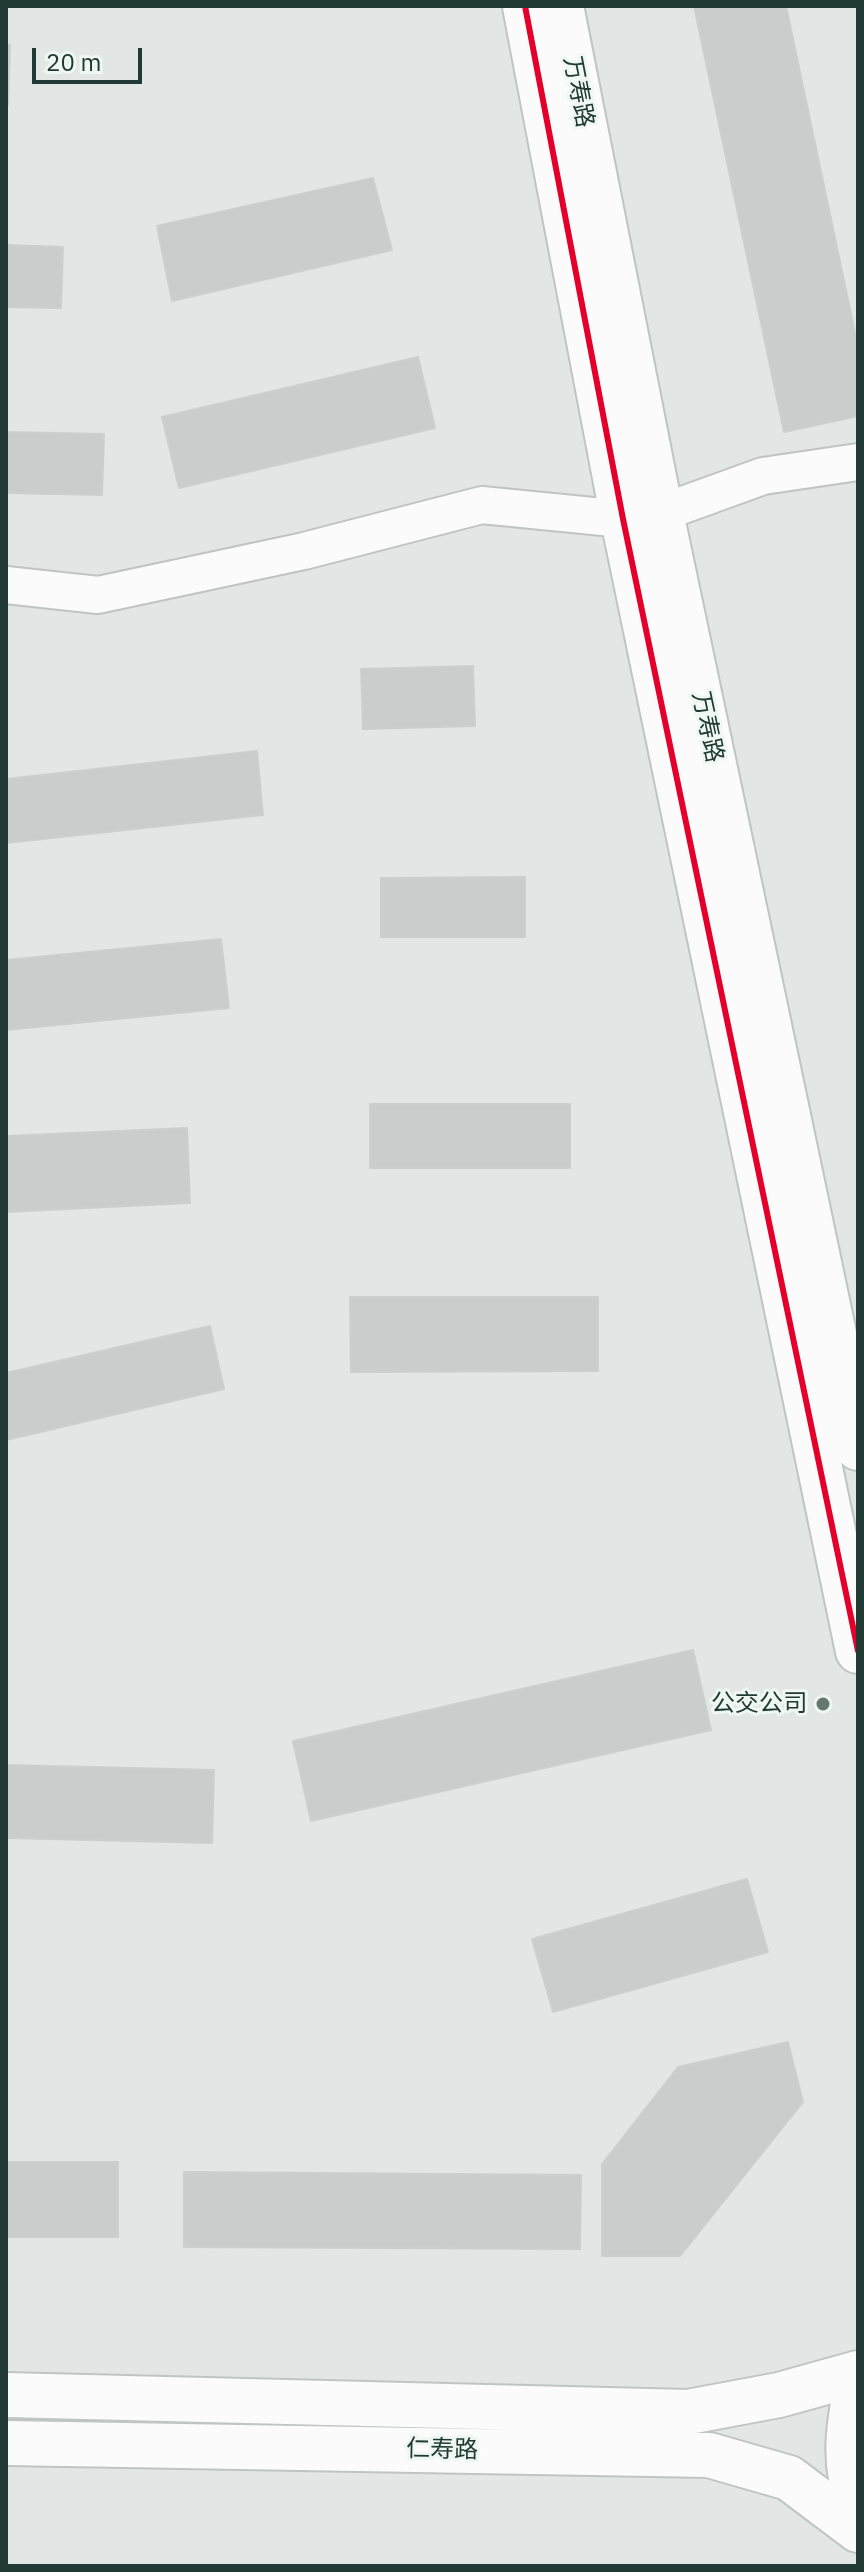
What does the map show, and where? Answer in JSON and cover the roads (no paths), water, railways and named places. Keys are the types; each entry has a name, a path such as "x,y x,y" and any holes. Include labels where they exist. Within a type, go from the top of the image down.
{"main road":[{"name":"万寿路","path":"525,6 858,1448"},
{"name":"万寿路","path":"561,6 642,516 858,1651"},
{"name":"仁寿路","path":"6,2395 688,2412 779,2395 858,2375"},
{"path":"858,2375 847,2431 858,2501"},
{"name":"仁寿路","path":"6,2443 709,2455 789,2478 858,2530"}],"street":[{"path":"6,585 98,595 304,551 482,505 642,516 763,476 858,462"}],"place":[{"name":"公交公司","path":"823,1704"}]}
